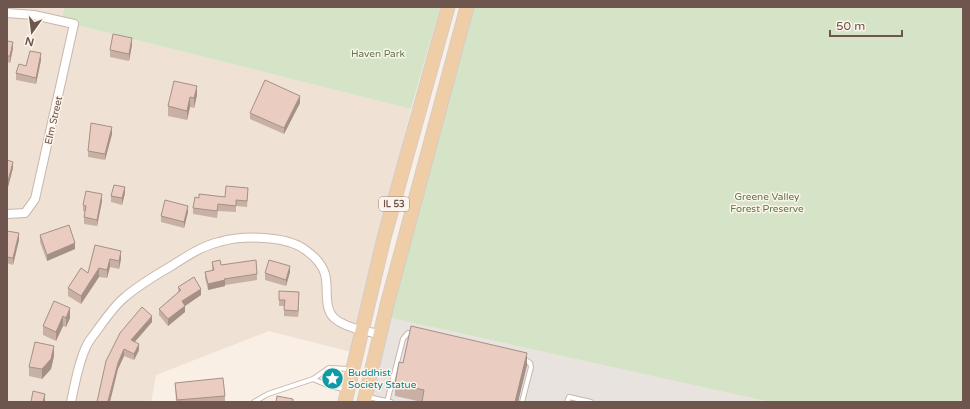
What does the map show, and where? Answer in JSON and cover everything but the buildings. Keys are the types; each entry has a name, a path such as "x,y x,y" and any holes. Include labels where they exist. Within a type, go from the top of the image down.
{"main road":[{"name":"IL 53","path":"346,396 384,238 448,7"},
{"name":"IL 53","path":"365,399 379,334 467,7"}],"street":[{"name":"Elm Street","path":"7,13 34,15 74,24 35,199 25,213 7,214"},
{"path":"71,402 80,363 86,346 101,324 124,298 141,284 183,258 201,248 218,242 256,237 274,238 288,241 304,249 315,258 322,267 327,285 327,304 334,317 343,324 379,334"}],"lane":[{"path":"365,399 388,402 403,339 408,334 414,334"},
{"path":"515,356 530,363 531,367 522,402"},
{"path":"254,402 268,394 313,379 329,368 352,369"},
{"path":"313,379 346,396"},
{"path":"567,402 569,397 591,402"}],"shaded area":[{"path":"7,7 65,7 62,21 411,109 351,352 269,331 156,375 151,402 7,402"},
{"path":"391,318 770,402 370,402"}],"green space":[{"name":"Haven Park","path":"65,7 440,7 411,109 61,21"},
{"name":"Greene Valley Forest Preserve","path":"469,7 963,7 963,402 770,402 391,318"}],"place":[{"name":"Buddhist Society Statue","path":"332,378"}]}
